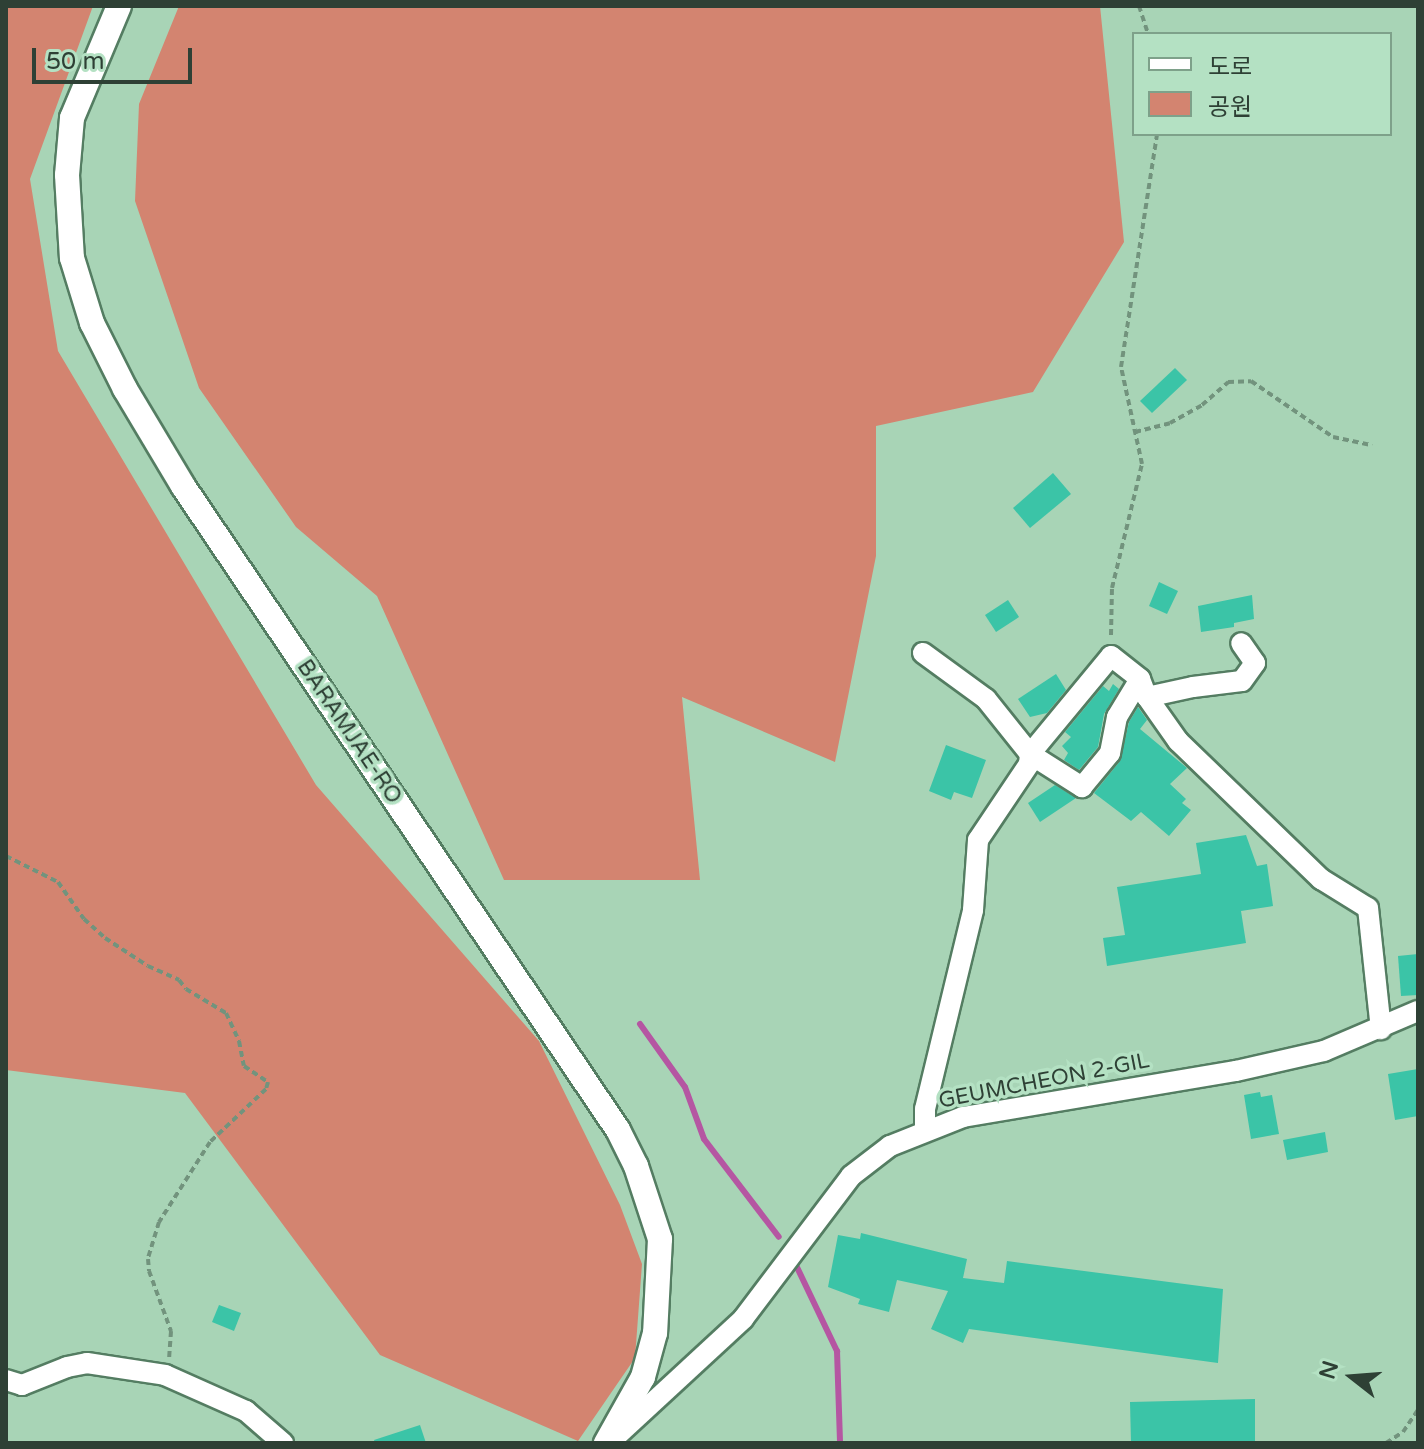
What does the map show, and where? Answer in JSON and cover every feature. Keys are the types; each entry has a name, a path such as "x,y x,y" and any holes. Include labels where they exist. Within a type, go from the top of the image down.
{"street":[{"name":"BARAMJAE-RO","path":"119,6 72,118 67,175 72,258 92,323 125,389 183,486 618,1130 636,1166 660,1239 655,1333 643,1377 607,1443"},
{"path":"923,653 986,699 1030,754 1082,787 1110,753 1117,717 1143,688 1193,687 1242,681 1255,663 1241,643"},
{"path":"925,1129 925,1109 973,910 978,840 1029,764 1030,754 1111,656 1143,688 1178,741 1321,879 1368,908 1381,1029"},
{"name":"GEUMCHEON 2-GIL","path":"607,1443 743,1319 851,1176 890,1146 925,1129 963,1117 1236,1071 1309,1055 1381,1029 1418,1011"},
{"path":"6,1380 22,1385 67,1367 87,1363 165,1375 246,1411 283,1443"}],"path":[{"path":"1139,6 1147,32"},
{"path":"1111,656 1112,588 1142,464 1121,367 1157,136"},
{"path":"1135,432 1170,423 1202,405 1228,382 1251,381 1333,437 1372,445"},
{"path":"6,856 58,882 84,919 105,938 148,966 179,980 186,989 226,1013 239,1041 244,1066 264,1076 266,1089 210,1142 159,1222 148,1259 171,1331 165,1375"},
{"path":"1386,1443 1403,1432 1418,1410"}],"green space":[{"path":"6,6 93,6 30,179 58,351 316,785 539,1041 620,1205 642,1264 635,1358 578,1441 380,1355 185,1093 6,1070"},
{"path":"179,6 1100,6 1124,242 1033,392 876,426 876,556 835,762 682,697 700,880 504,880 377,596 296,527 199,388 135,201 139,104"}],"building":[{"path":"1175,368 1187,380 1152,413 1140,401"},
{"path":"1053,473 1071,494 1030,528 1013,508"},
{"path":"1159,582 1178,591 1167,614 1149,606"},
{"path":"1252,595 1254,619 1234,623 1234,627 1201,632 1198,606"},
{"path":"1008,600 1019,617 996,632 985,615"},
{"path":"1056,674 1066,690 1047,713 1030,717 1018,699"},
{"path":"1113,684 1119,689 1104,714 1098,747 1079,770 1064,760 1068,753 1062,746 1071,737 1065,732 1103,686 1109,691"},
{"path":"1138,707 1147,720 1140,729 1187,768 1170,784 1186,799 1182,803 1191,810 1169,836 1141,812 1131,821 1094,793 1120,761 1129,722"},
{"path":"946,745 986,760 972,798 954,792 951,800 929,791"},
{"path":"1055,785 1076,798 1040,822 1028,803"},
{"path":"1246,835 1257,866 1267,864 1273,906 1241,911 1246,943 1107,966 1103,938 1125,935 1117,887 1201,874 1196,843"},
{"path":"1418,954 1418,995 1401,996 1398,956"},
{"path":"1418,1069 1418,1116 1395,1120 1388,1074"},
{"path":"1260,1092 1261,1097 1272,1095 1279,1134 1251,1139 1244,1095"},
{"path":"1325,1132 1328,1152 1287,1160 1283,1140"},
{"path":"861,1233 967,1259 963,1278 1004,1283 1007,1261 1223,1289 1218,1363 969,1329 963,1343 931,1329 948,1291 897,1280 889,1312 858,1304 860,1299 828,1287 838,1235 860,1239"},
{"path":"219,1305 241,1313 234,1331 212,1322"},
{"path":"1255,1399 1255,1443 1131,1443 1130,1402"},
{"path":"420,1425 426,1443 375,1443 374,1440"}],"waterway":[{"path":"640,1024 685,1087 704,1139 779,1237"},
{"path":"795,1263 837,1351 840,1443"}]}
